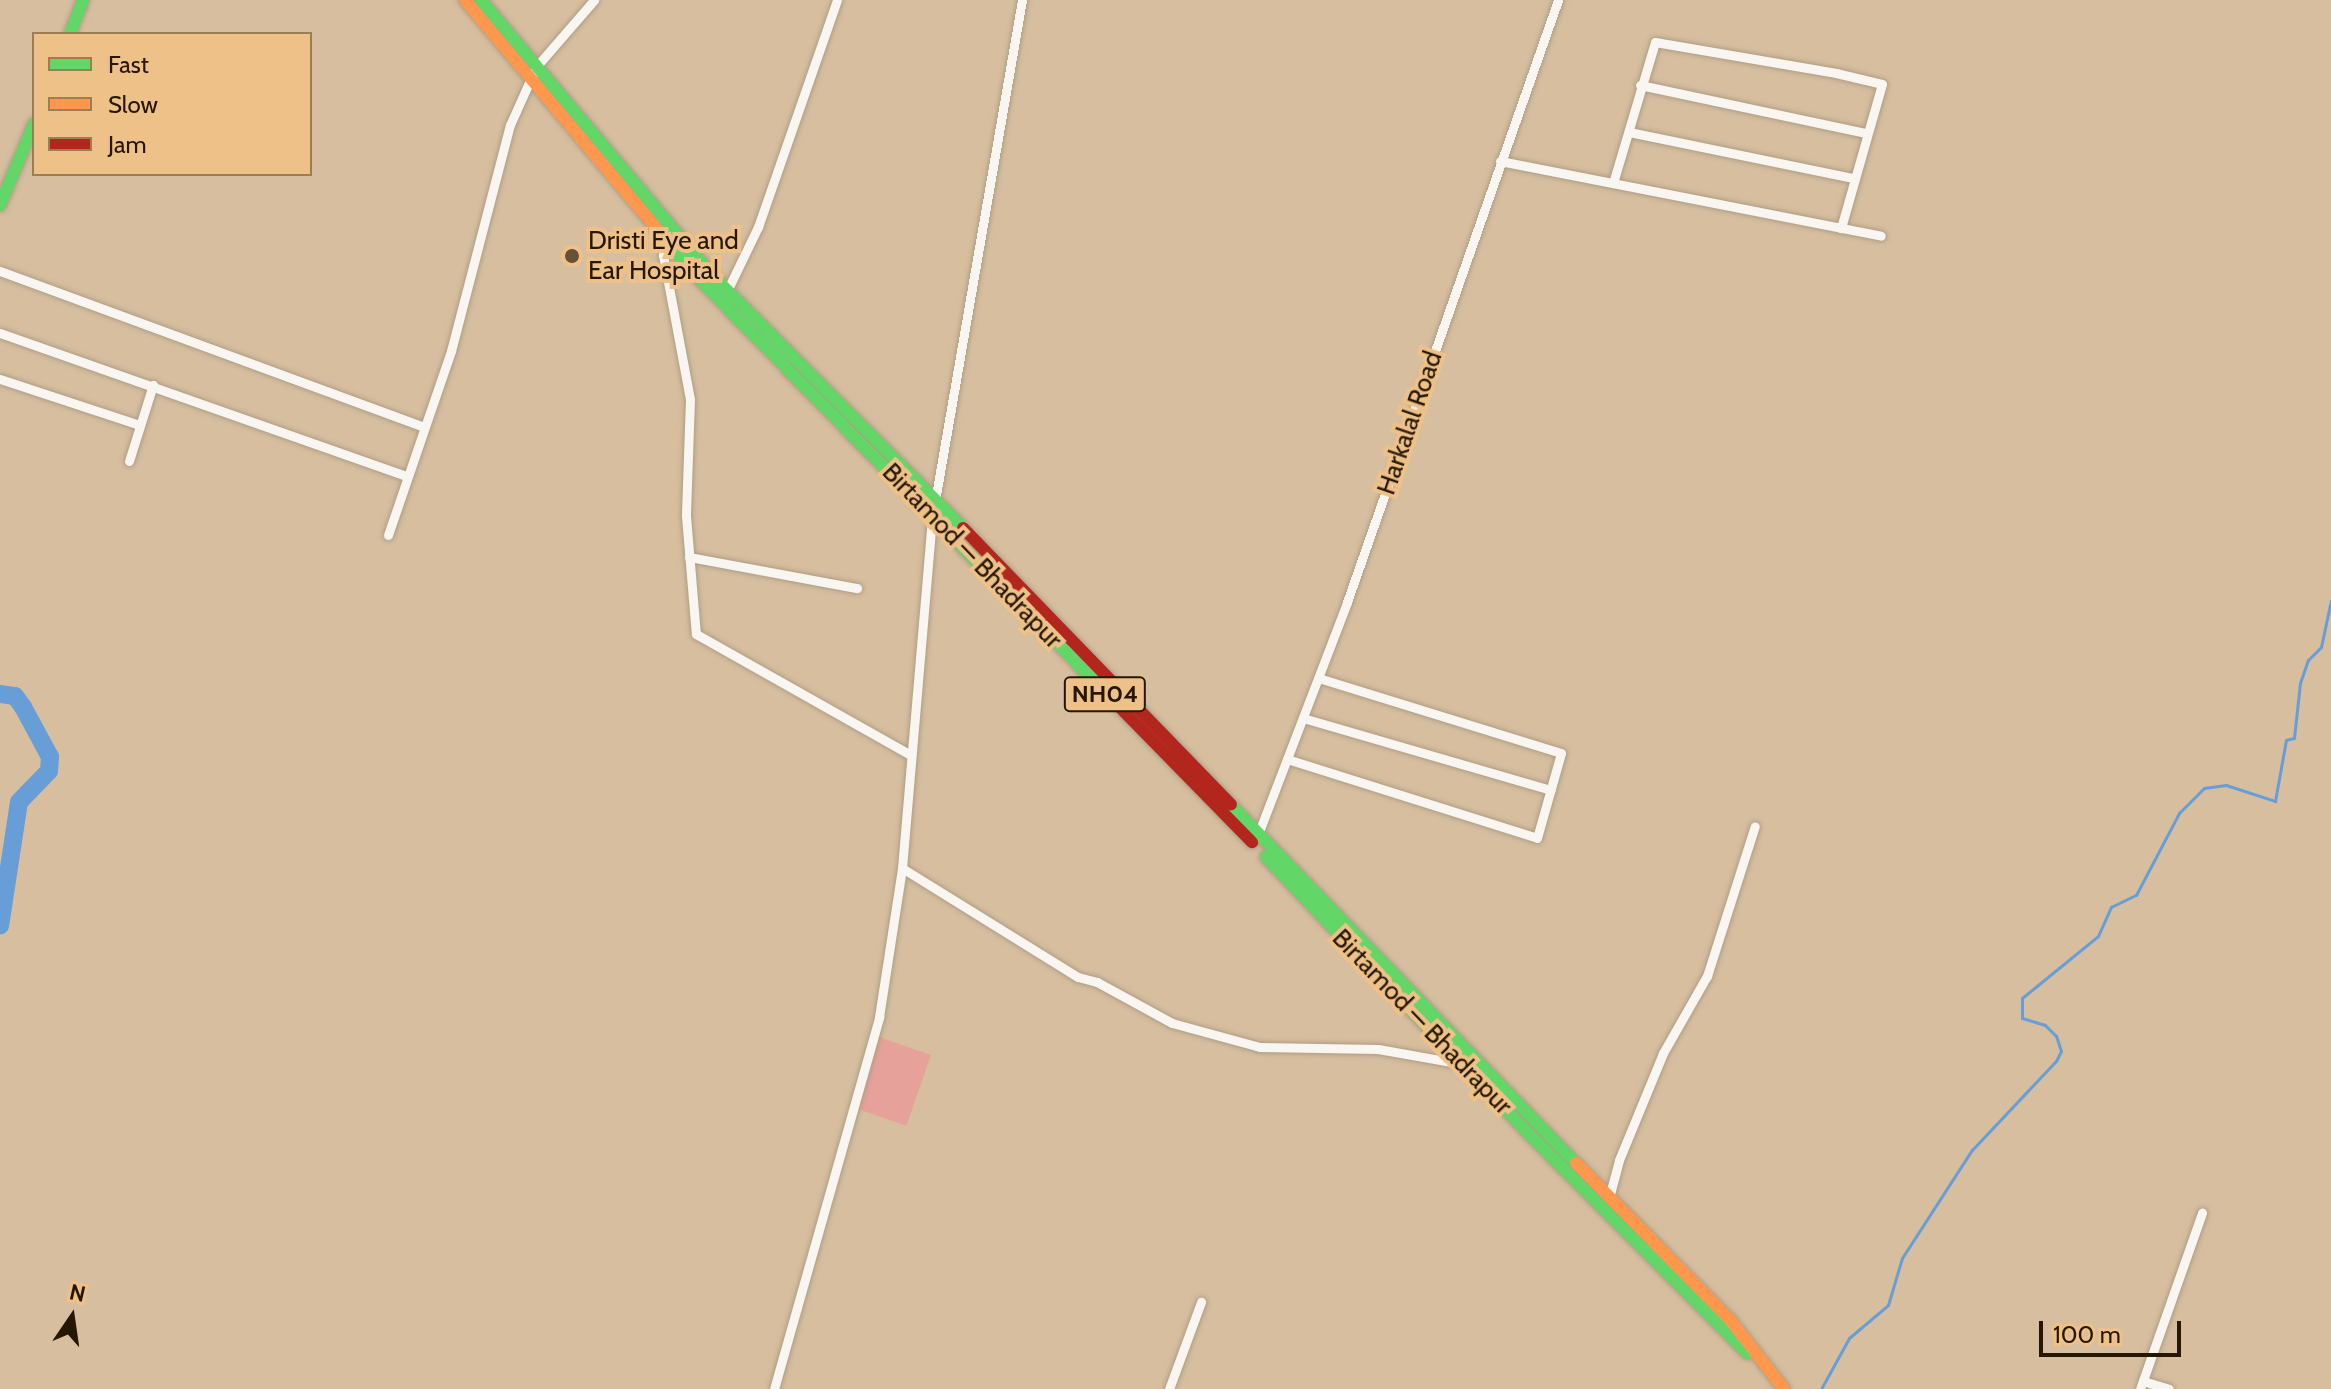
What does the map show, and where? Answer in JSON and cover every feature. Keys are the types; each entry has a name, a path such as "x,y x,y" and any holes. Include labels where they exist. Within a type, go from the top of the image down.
{"main road":[{"path":"71,32 83,0"},
{"name":"Birtamod — Bhadrapur","path":"465,0 531,81 657,220 934,509"},
{"name":"Birtamod — Bhadrapur","path":"481,0 657,220 669,245 934,509 1072,638 1141,723 1471,1062 1727,1337 1766,1369"},
{"path":"0,205 32,129"},
{"name":"Birtamod — Bhadrapur","path":"1471,1062 1610,1194 1731,1321 1784,1389"}],"street":[{"path":"388,535 451,351 494,173 536,67 594,0"},
{"path":"727,291 758,227 837,0"},
{"path":"774,1389 876,1036 902,868 934,509 1022,0"},
{"name":"Harkalal Road","path":"1255,839 1319,678 1558,0"},
{"path":"1613,183 1655,42 1836,73 1882,84 1865,133 1841,228"},
{"path":"1640,85 1865,133"},
{"path":"1629,132 1853,178"},
{"path":"1500,161 1881,236"},
{"path":"669,245 663,255 690,399 689,557 694,627 701,638 911,755"},
{"path":"0,271 424,427"},
{"path":"0,333 406,476"},
{"path":"0,379 140,425"},
{"path":"129,461 153,385"},
{"path":"689,557 857,588"},
{"path":"1287,759 1537,838 1561,753 1319,678"},
{"path":"1303,718 1551,790"},
{"path":"1610,1194 1619,1160 1663,1053 1707,976 1755,826"},
{"path":"902,868 1078,977 1097,982 1172,1023 1260,1047 1378,1049 1471,1062"},
{"path":"2169,1389 2141,1385 2202,1213"},
{"path":"1169,1389 1201,1302"}],"shaded area":[{"path":"876,1036 931,1055 906,1126 852,1107"}],"waterway":[{"path":"1821,1389 1849,1338 1888,1305 1902,1258 1972,1150 2056,1061 2061,1051 2056,1036 2045,1025 2022,1018 2022,998 2098,936 2111,907 2136,895 2179,813 2204,788 2226,785 2275,801 2286,740 2294,738 2300,683 2308,660 2321,647 2331,600"},
{"path":"0,694 15,696 50,757 49,771 19,802 0,926"}],"traffic: fast":[{"path":"71,32 83,0"},
{"path":"481,0 708,271 963,528"},
{"path":"0,205 32,129"},
{"path":"662,235 699,279 1101,688"},
{"path":"1231,805 1576,1163"},
{"path":"1266,857 1525,1130 1747,1353"}],"traffic: slow":[{"path":"465,0 662,235"},
{"path":"1576,1163 1731,1321 1784,1389"}],"traffic: jam":[{"path":"963,528 1231,805"},
{"path":"1101,688 1252,842"}],"place":[{"name":"Dristi Eye and Ear Hospital","path":"572,256"}]}
